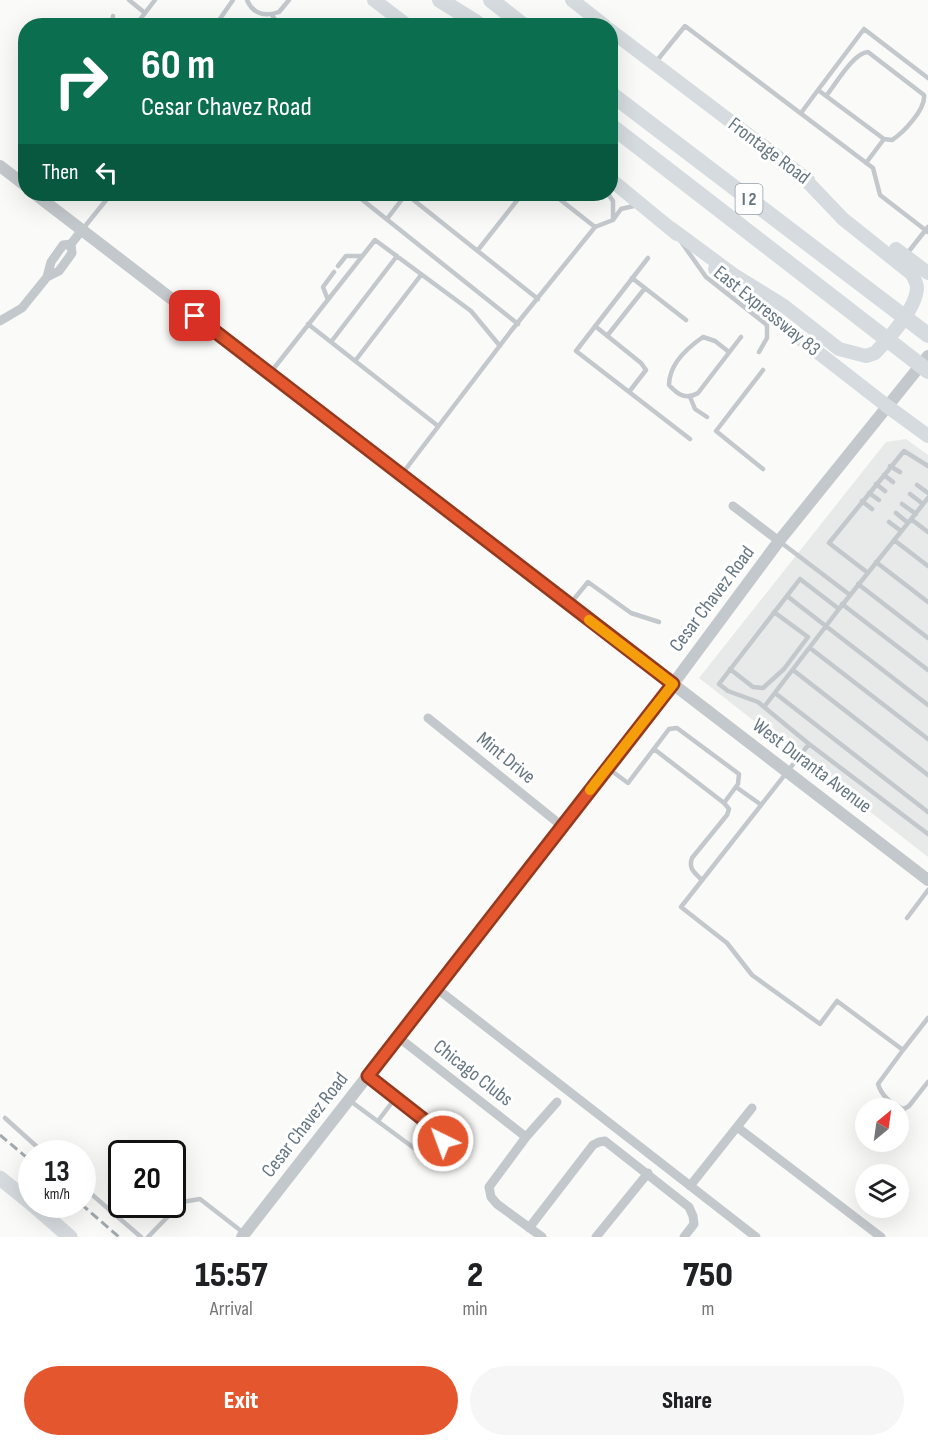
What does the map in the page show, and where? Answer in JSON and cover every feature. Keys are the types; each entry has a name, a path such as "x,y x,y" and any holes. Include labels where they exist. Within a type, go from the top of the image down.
{"highway":[{"path":"440,0 468,18"},
{"path":"447,0 470,18"},
{"path":"492,0 514,18"},
{"path":"501,0 520,18"},
{"name":"I 2","path":"618,99 928,335"},
{"name":"I 2","path":"618,131 928,371"}],"main road":[{"path":"374,0 398,18"},
{"path":"572,0 595,18"},
{"name":"Frontage Road","path":"618,36 928,273"},
{"path":"672,229 735,275 784,306 839,349 866,356 874,353 909,309 915,298 917,285 912,274 843,219 802,176"},
{"name":"East Expressway 83","path":"618,185 672,229 730,284 928,436"},
{"path":"0,1178 18,1193"},
{"path":"48,1218 70,1237"}],"street":[{"path":"0,166 18,180"},
{"name":"West Duranta Avenue","path":"44,201 928,880"},
{"path":"47,277 59,271 68,259 72,253 71,244 82,230"},
{"path":"0,321 22,308 47,277 51,262 63,245 71,244"},
{"path":"58,252 68,259"},
{"name":"Cesar Chavez Road","path":"244,1235 673,684 779,541 928,356"},
{"path":"734,506 779,541"},
{"name":"Mint Drive","path":"428,718 562,826"},
{"path":"436,988 756,1237"},
{"name":"Chicago Clubs","path":"398,1037 526,1137"},
{"path":"542,1237 497,1204 491,1197 489,1188 526,1137 557,1102"},
{"path":"690,1186 752,1108"},
{"path":"737,1126 881,1237"},
{"path":"529,1228 593,1145 605,1141 689,1207 694,1224 684,1237"},
{"path":"596,1237 648,1173"}],"lane":[{"path":"129,0 145,13"},
{"path":"141,18 155,0"},
{"path":"221,18 233,0"},
{"path":"247,0 257,13 272,15 285,7 289,0"},
{"path":"654,63 685,26 867,163 873,168 880,195 927,229 906,256"},
{"path":"801,113 864,29 928,78"},
{"path":"818,90 826,96 884,139 892,140 904,131 924,103 924,95 868,52 862,52 854,59 826,96"},
{"path":"867,163 884,139"},
{"path":"82,230 105,201"},
{"path":"364,201 518,324"},
{"path":"387,219 401,201"},
{"path":"415,201 538,299"},
{"path":"478,250 516,201"},
{"path":"562,201 595,227"},
{"path":"613,201 613,220"},
{"path":"401,475 595,227 613,220 621,209 643,205"},
{"path":"672,229 706,277 767,325 767,338 759,352"},
{"path":"269,374 375,240 471,311 500,346"},
{"path":"338,266 346,256 362,256"},
{"path":"331,342 397,256"},
{"path":"648,258 576,351 690,439"},
{"path":"328,300 323,287 334,272"},
{"path":"355,361 421,275"},
{"path":"632,278 687,320"},
{"path":"607,336 645,288"},
{"path":"308,324 438,426"},
{"path":"595,326 641,363 646,370 629,392"},
{"path":"729,352 715,341 703,337 687,349 669,375 669,385 684,397 690,397 706,383 741,337"},
{"path":"763,469 716,431 764,370"},
{"path":"690,397 695,409 707,417"},
{"path":"868,573 829,543 904,451 928,466"},
{"path":"890,466 900,472"},
{"path":"884,475 892,482"},
{"path":"876,484 885,491"},
{"path":"917,485 928,493"},
{"path":"869,493 879,500"},
{"path":"910,494 923,504"},
{"path":"764,707 858,584 928,498"},
{"path":"862,501 872,509"},
{"path":"902,504 915,514"},
{"path":"896,513 928,532"},
{"path":"889,522 901,531"},
{"path":"894,540 928,566"},
{"path":"779,541 850,595"},
{"path":"876,562 928,602"},
{"path":"928,670 800,579 719,684 728,691 758,702 809,744 928,834"},
{"path":"570,605 588,582 631,613 659,622"},
{"path":"858,584 928,638"},
{"path":"787,596 928,705"},
{"path":"774,612 815,642"},
{"path":"730,669 753,687 763,688 784,669 808,637"},
{"path":"810,648 928,739"},
{"path":"793,670 928,775"},
{"path":"775,693 928,812"},
{"path":"606,768 628,783 669,729 677,728 739,774 736,787 724,803"},
{"path":"809,744 681,907 728,943 752,975 820,1023 837,1001 903,1050"},
{"path":"654,749 729,809 692,858 690,864 692,871 702,880"},
{"path":"736,787 760,804"},
{"path":"907,918 928,890"},
{"path":"885,1098 880,1092 878,1084 928,1018"},
{"path":"349,1100 422,1154 432,1154 438,1150 443,1141 442,1134 368,1076"},
{"path":"909,1106 928,1082"},
{"path":"378,1121 396,1097"},
{"path":"5,1118 29,1140"},
{"path":"96,1198 141,1237"},
{"path":"148,1237 182,1202 200,1199 244,1235"}],"shaded area":[{"path":"906,439 928,455 928,857 699,678 886,442"}],"railway":[{"path":"0,1135 18,1150"},
{"path":"96,1217 119,1237"}],"slow traffic":[{"path":"589,620 673,684 590,790"}],"route":[{"path":"195,316 673,684 368,1076 442,1134 443,1141"}]}
